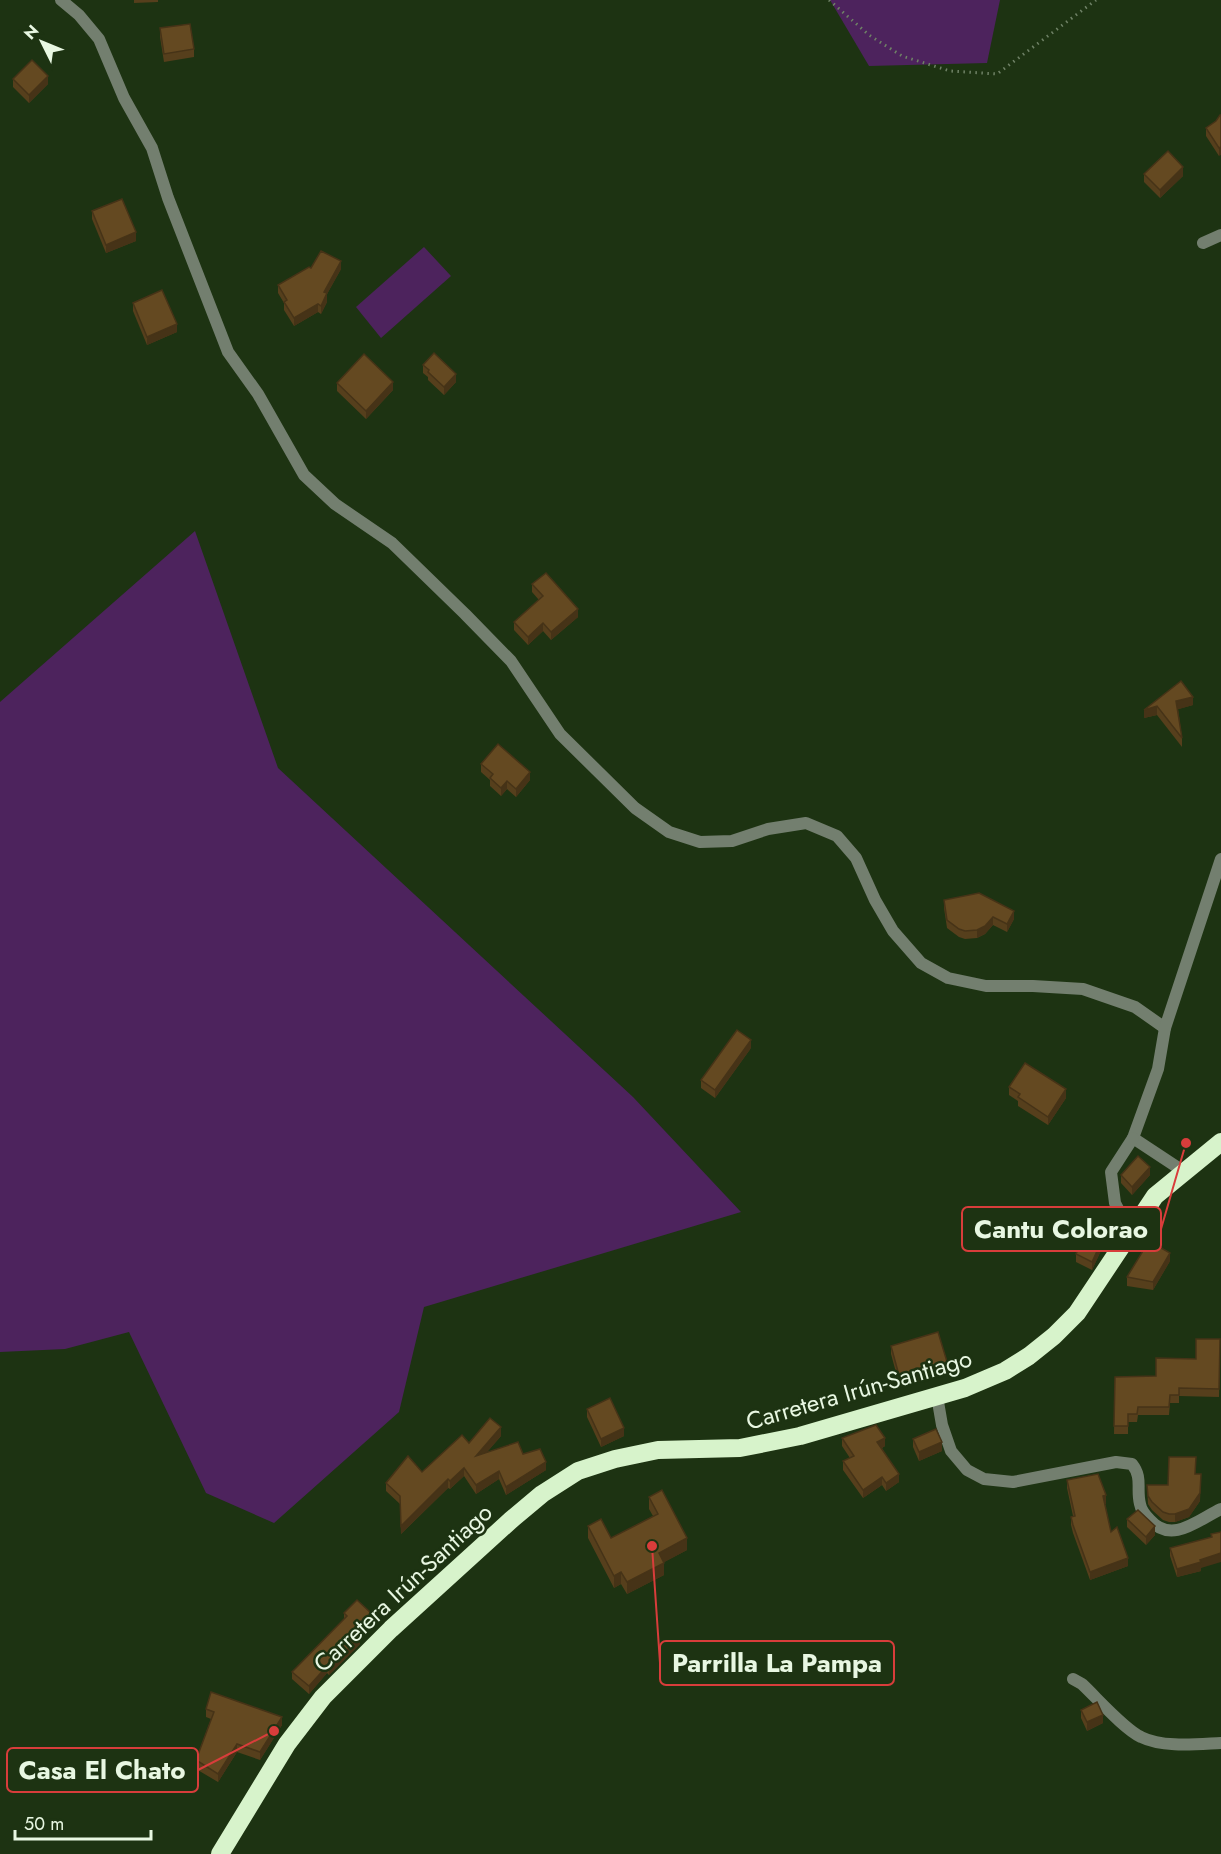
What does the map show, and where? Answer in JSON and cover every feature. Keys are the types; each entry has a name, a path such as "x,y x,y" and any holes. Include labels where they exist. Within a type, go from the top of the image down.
{"highway":[{"name":"Carretera Irún-Santiago","path":"220,1854 287,1744 323,1696 391,1629 542,1494 578,1471 615,1459 658,1450 740,1448 800,1436 966,1388 1005,1371 1029,1356 1077,1314 1155,1196 1221,1142"}],"street":[{"path":"61,0 79,15 99,39 124,98 152,148 168,198 228,352 258,394 303,475 334,504 392,543 465,614 511,661 560,734 635,808 669,832 700,843 732,841 768,830 806,823 837,836 856,858 875,900 893,931 921,963 948,978 986,986 1083,989 1135,1007 1165,1028"},
{"path":"1203,243 1221,235"},
{"path":"1130,1232 1115,1203 1111,1172 1133,1138 1158,1069 1165,1028 1221,859"},
{"path":"1133,1138 1183,1171"},
{"path":"937,1396 942,1425 951,1451 967,1470 984,1479 1013,1482 1116,1462 1132,1464 1138,1472 1140,1506 1156,1527 1166,1531 1176,1531 1221,1509"},
{"path":"1073,1679 1082,1684 1131,1731 1141,1737 1169,1743 1221,1743"}],"path":[{"path":"829,0 869,35 902,56 950,71 997,74 1096,0"}],"shaded area":[{"path":"830,0 1000,0 987,63 869,66"},
{"path":"424,247 451,276 381,338 356,307"},
{"path":"195,531 278,768 633,1097 741,1212 424,1307 399,1412 274,1523 206,1493 129,1332 65,1349 0,1352 0,702"}],"building":[{"path":"190,24 194,49 164,54 160,28"},
{"path":"32,60 48,76 29,95 13,79"},
{"path":"1220,115 1221,147 1219,148 1206,128"},
{"path":"1168,151 1183,167 1160,190 1144,174"},
{"path":"122,199 136,232 106,245 92,211"},
{"path":"321,251 341,261 324,292 327,293 321,306 318,304 294,318 284,302 287,300 278,285 309,267 311,268"},
{"path":"162,290 177,324 147,337 133,303"},
{"path":"434,353 456,374 444,387 423,365"},
{"path":"364,354 393,382 366,411 337,383"},
{"path":"546,573 578,609 551,632 543,623 528,637 514,622 543,596 532,584"},
{"path":"1181,681 1193,697 1176,701 1182,738 1157,706 1144,710"},
{"path":"498,744 530,772 516,789 507,781 501,788 490,778 493,774 481,764"},
{"path":"979,893 1014,911 1007,924 993,917 985,926 977,930 965,931 947,920 944,900"},
{"path":"737,1030 751,1040 715,1090 701,1080"},
{"path":"1025,1063 1066,1089 1048,1117 1018,1097 1020,1094 1009,1087"},
{"path":"1138,1156 1150,1167 1132,1187 1121,1175"},
{"path":"1093,1216 1110,1223 1092,1262 1076,1254"},
{"path":"1149,1241 1170,1253 1153,1282 1127,1277"},
{"path":"938,1332 948,1365 900,1379 891,1346"},
{"path":"1196,1339 1220,1339 1219,1389 1179,1388 1179,1395 1170,1395 1169,1407 1138,1407 1137,1414 1128,1414 1128,1426 1114,1426 1115,1377 1156,1376 1156,1358 1196,1359"},
{"path":"610,1398 624,1428 601,1439 587,1409"},
{"path":"490,1418 501,1427 476,1456 518,1442 523,1454 540,1449 546,1462 506,1487 499,1471 476,1485 464,1468 450,1481 448,1479 401,1526 400,1496 386,1483 408,1456 422,1472 462,1435 469,1443"},
{"path":"876,1425 885,1438 877,1442 899,1474 886,1483 882,1477 863,1490 843,1461 854,1456 842,1438"},
{"path":"936,1429 942,1442 919,1452 913,1439"},
{"path":"1169,1457 1196,1457 1195,1474 1201,1474 1200,1493 1189,1509 1175,1514 1163,1512 1148,1496 1147,1485 1168,1485"},
{"path":"1098,1474 1106,1495 1103,1496 1111,1532 1117,1527 1128,1558 1090,1572 1071,1517 1075,1516 1067,1480"},
{"path":"662,1490 687,1538 659,1553 664,1563 627,1582 621,1572 614,1576 588,1526 601,1519 611,1538 658,1514 649,1497"},
{"path":"1138,1510 1155,1526 1146,1537 1127,1519"},
{"path":"1221,1532 1221,1553 1177,1569 1170,1548 1212,1537 1211,1534"},
{"path":"357,1600 371,1613 354,1630 360,1637 329,1668 327,1666 309,1686 292,1672 347,1616 344,1613"},
{"path":"211,1692 282,1717 260,1752 237,1744 218,1774 196,1760 214,1712 206,1709"},
{"path":"1097,1702 1103,1715 1087,1722 1081,1710"}],"place":[{"name":"Cantu Colorao","path":"1186,1143"},
{"name":"Parrilla La Pampa","path":"652,1546"},
{"name":"Casa El Chato","path":"274,1731"}]}
